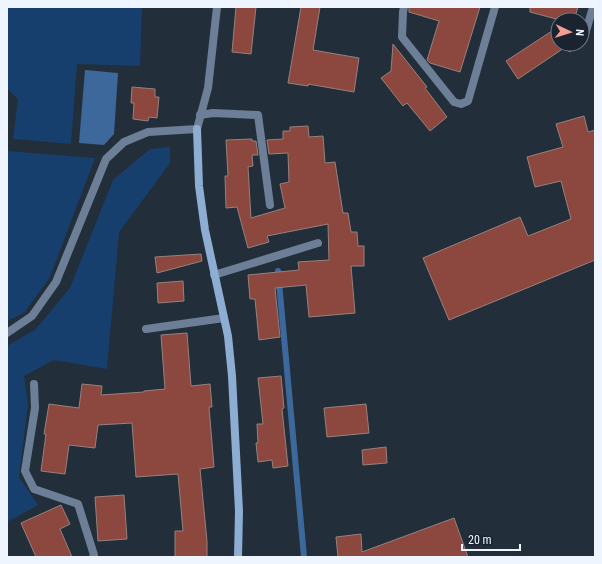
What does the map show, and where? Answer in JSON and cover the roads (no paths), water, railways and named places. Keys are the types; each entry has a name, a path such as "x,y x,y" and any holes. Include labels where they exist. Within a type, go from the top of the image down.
{"street":[{"path":"217,7 208,88 196,128 199,186 205,230 228,336 232,376 239,511 238,557"},
{"path":"404,7 402,37 454,102 461,104 468,100 495,7"},
{"path":"590,17 593,7"},
{"path":"200,115 213,113 258,115 270,205"},
{"path":"7,333 32,316 56,282 106,159 124,142 148,132 196,128"},
{"path":"214,275 318,243"},
{"path":"146,329 224,318"},
{"path":"34,384 35,408 25,471 34,489 78,504 94,555 93,557"}],"waterway":[{"path":"278,271 304,557"}]}
